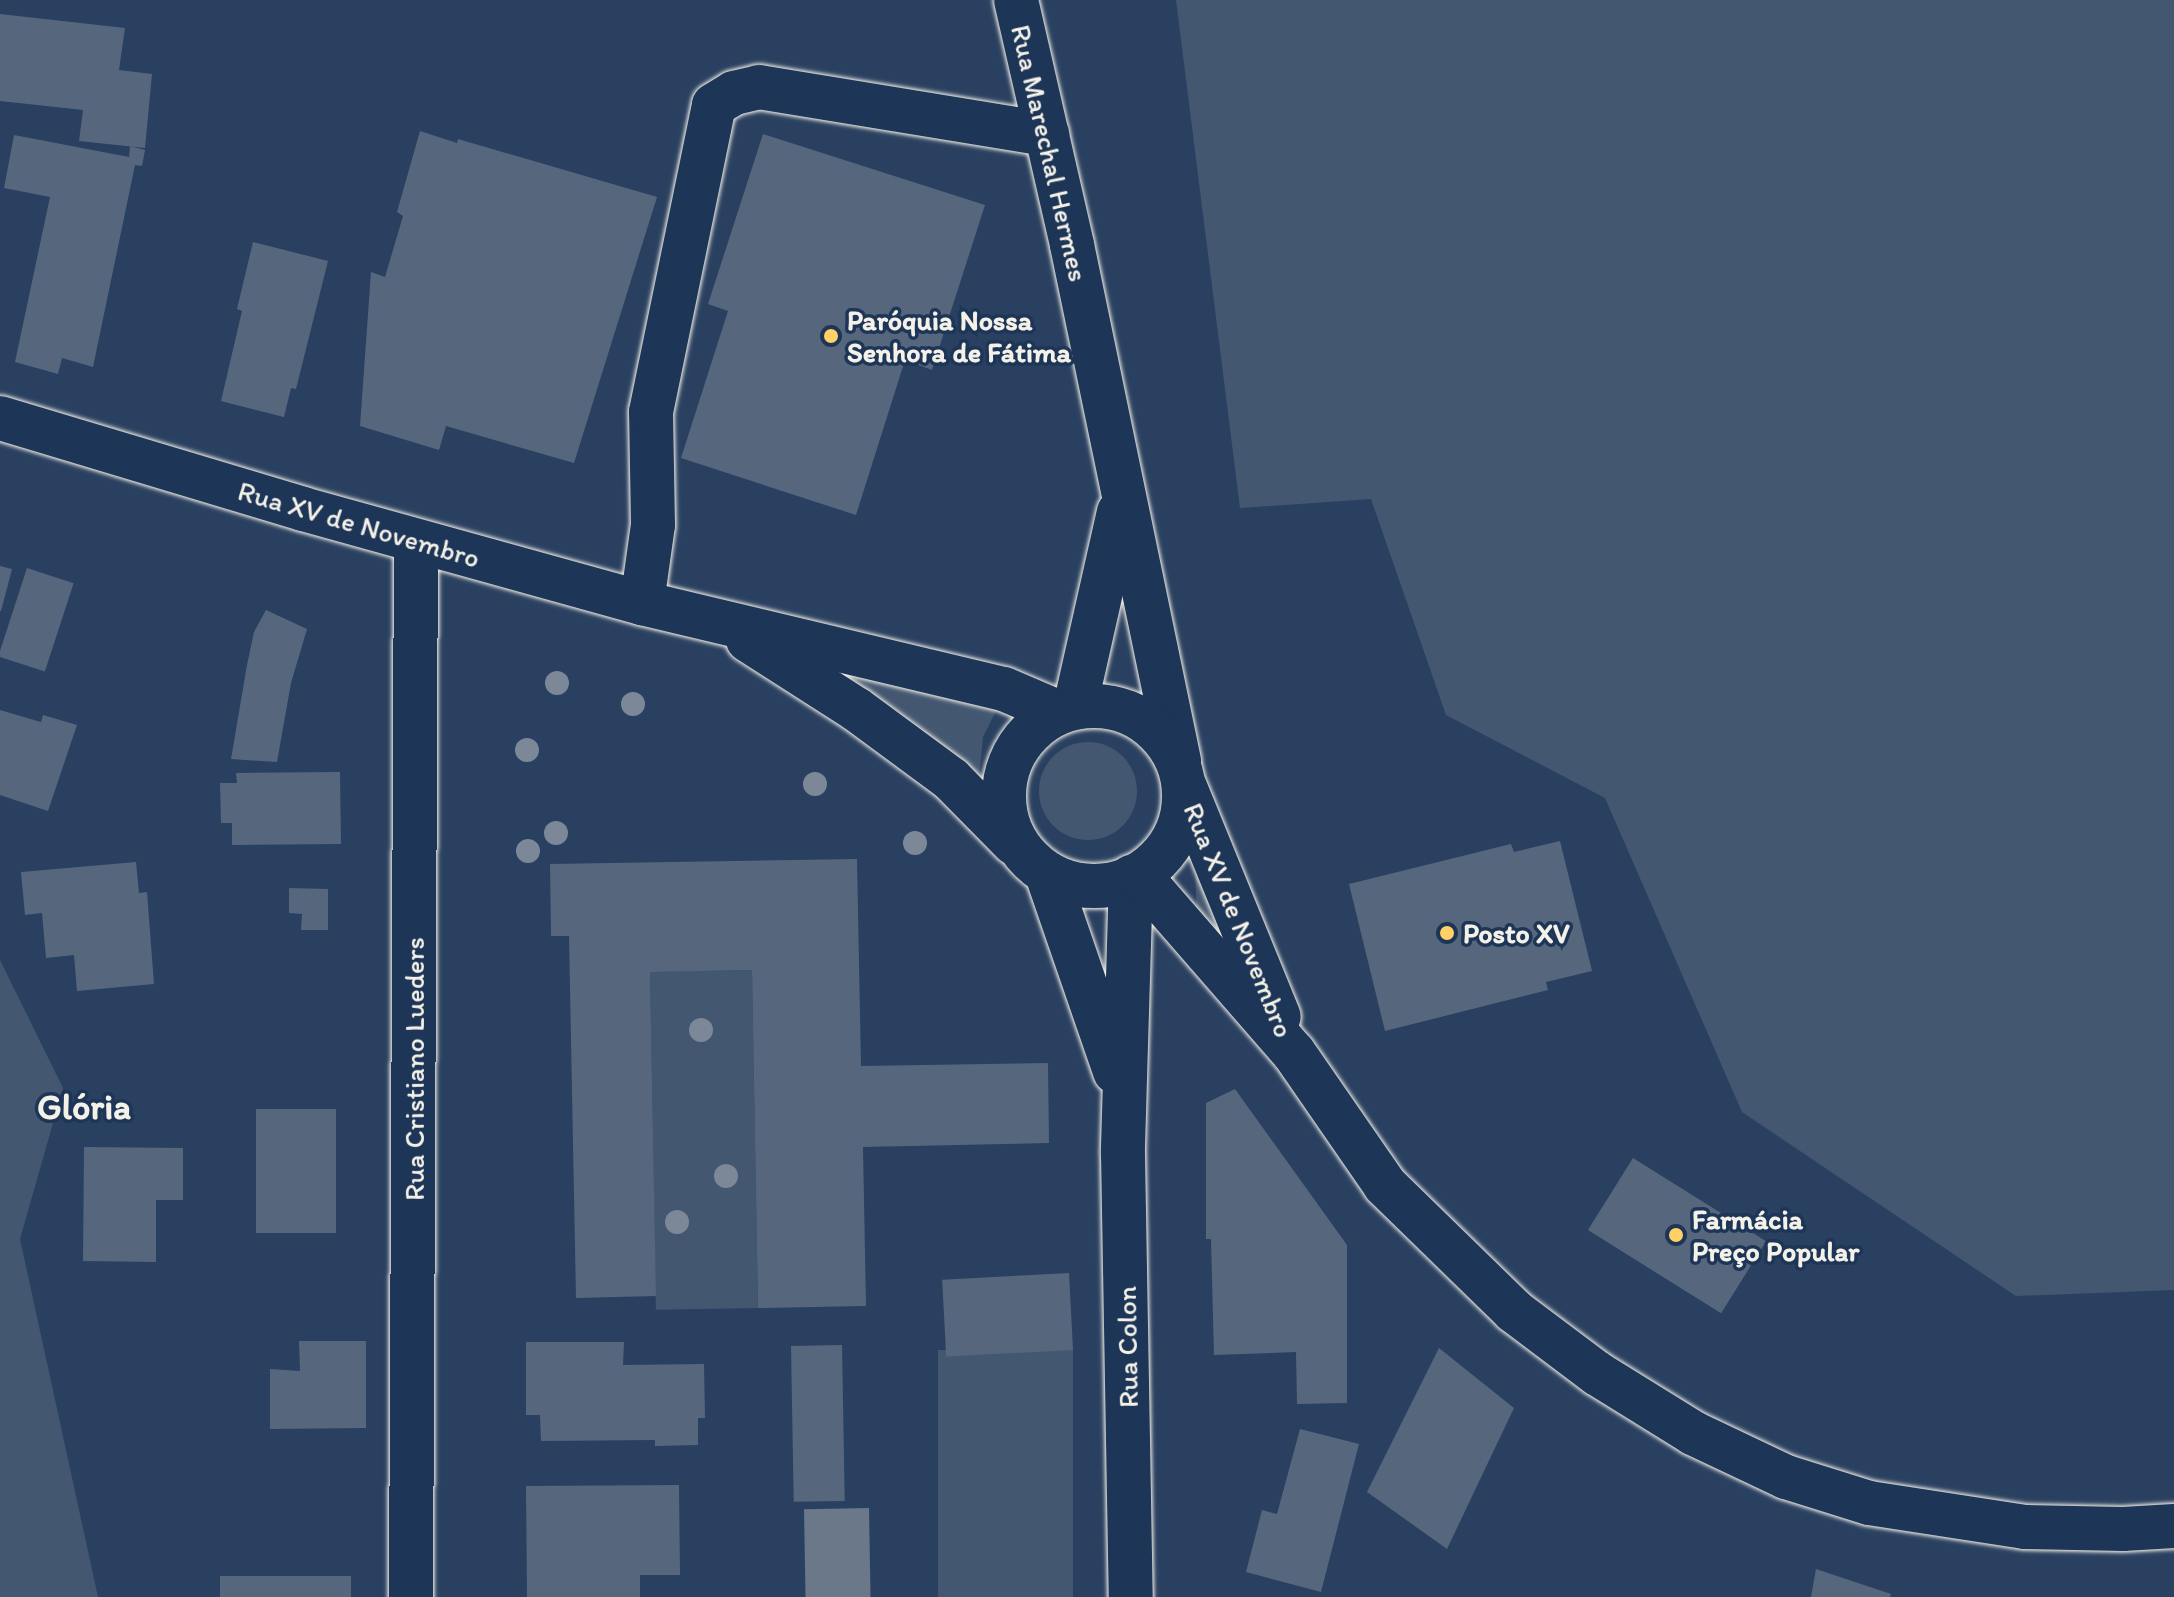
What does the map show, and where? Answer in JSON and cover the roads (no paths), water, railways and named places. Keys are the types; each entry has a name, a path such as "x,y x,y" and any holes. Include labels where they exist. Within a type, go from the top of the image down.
{"main road":[{"name":"Rua Marechal Hermes","path":"1016,0 1182,774"},
{"path":"642,603 653,525 651,412 714,105 734,93 759,87 1047,134"},
{"name":"Rua XV de Novembro","path":"0,418 416,541 642,603 1004,689 1067,710"},
{"name":"Rua Marechal Hermes","path":"1067,710 1123,494"},
{"name":"Rua Cristiano Lueders","path":"411,1597 416,541"},
{"name":"Rua XV de Novembro","path":"719,622 856,709 951,779 1036,865"},
{"path":"1120,709 1145,721 1165,739 1182,774 1183,816 1172,842 1154,865 1135,876 1101,887 1073,884 1036,865 1010,830 1003,801 1007,772 1020,745 1040,724 1067,710 1120,709"},
{"name":"Rua XV de Novembro","path":"1182,774 1294,1053"},
{"name":"Rua Colon","path":"1036,865 1123,1097"},
{"name":"Rua XV de Novembro","path":"1135,876 1294,1053 1385,1185 1445,1247 1514,1311 1598,1374 1693,1433 1786,1477 1869,1503 2025,1527 2123,1529 2174,1526"},
{"name":"Rua Colon","path":"1131,1597 1123,1097 1135,876"}],"place":[{"name":"Paróquia Nossa Senhora de Fátima","path":"831,336"},
{"name":"Posto XV","path":"1447,933"},
{"name":"Farmácia Preço Popular","path":"1676,1235"}],"district":[{"name":"Glória","path":"84,1107"}]}
